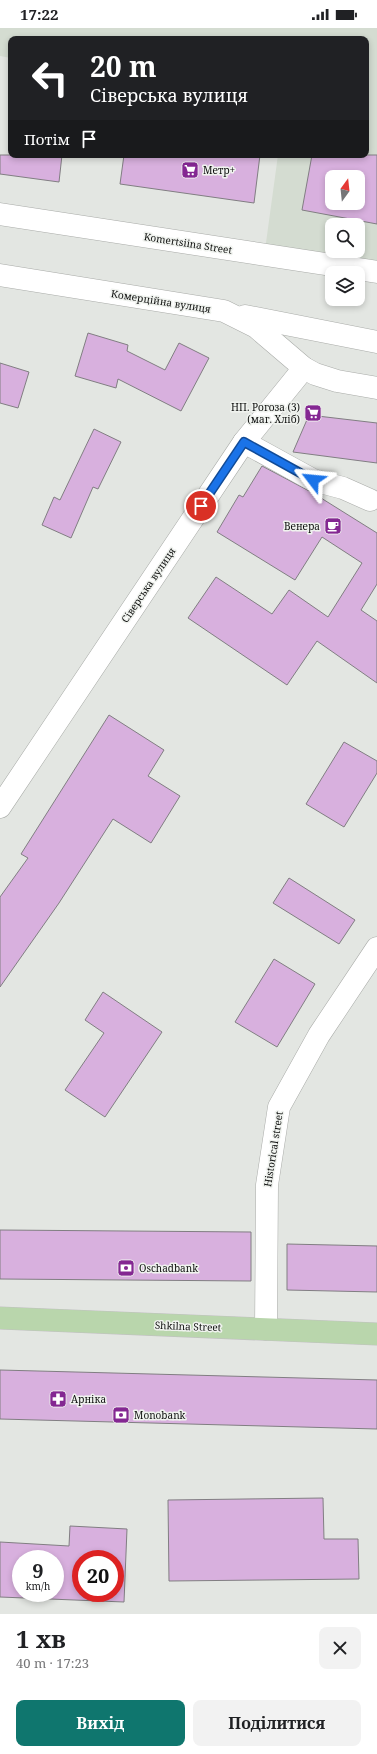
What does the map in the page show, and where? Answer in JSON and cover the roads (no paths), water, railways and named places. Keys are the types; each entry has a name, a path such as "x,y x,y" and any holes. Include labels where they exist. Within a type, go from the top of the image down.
{"main road":[{"name":"Shkilna Street","path":"0,1318 377,1334"}],"street":[{"name":"Komertsiina Street","path":"0,214 377,272"},
{"name":"Комерційна вулиця","path":"0,275 224,311 256,327 304,368"},
{"path":"224,311 377,342"},
{"path":"304,368 315,374 337,381 377,388"},
{"name":"Сіверська вулиця","path":"0,807 6,787 244,442 304,368"},
{"path":"244,442 313,480 343,488 370,500"},
{"name":"Historical street","path":"266,1329 267,1185 279,1107 319,1035 377,948"}],"place":[{"name":"Метр+","path":"190,170"},
{"name":"НП. Рогоза (3) (маг. Хліб)","path":"313,413"},
{"name":"Венера","path":"333,526"},
{"name":"Oschadbank","path":"126,1268"},
{"name":"Арніка","path":"58,1399"},
{"name":"Monobank","path":"121,1415"}]}
